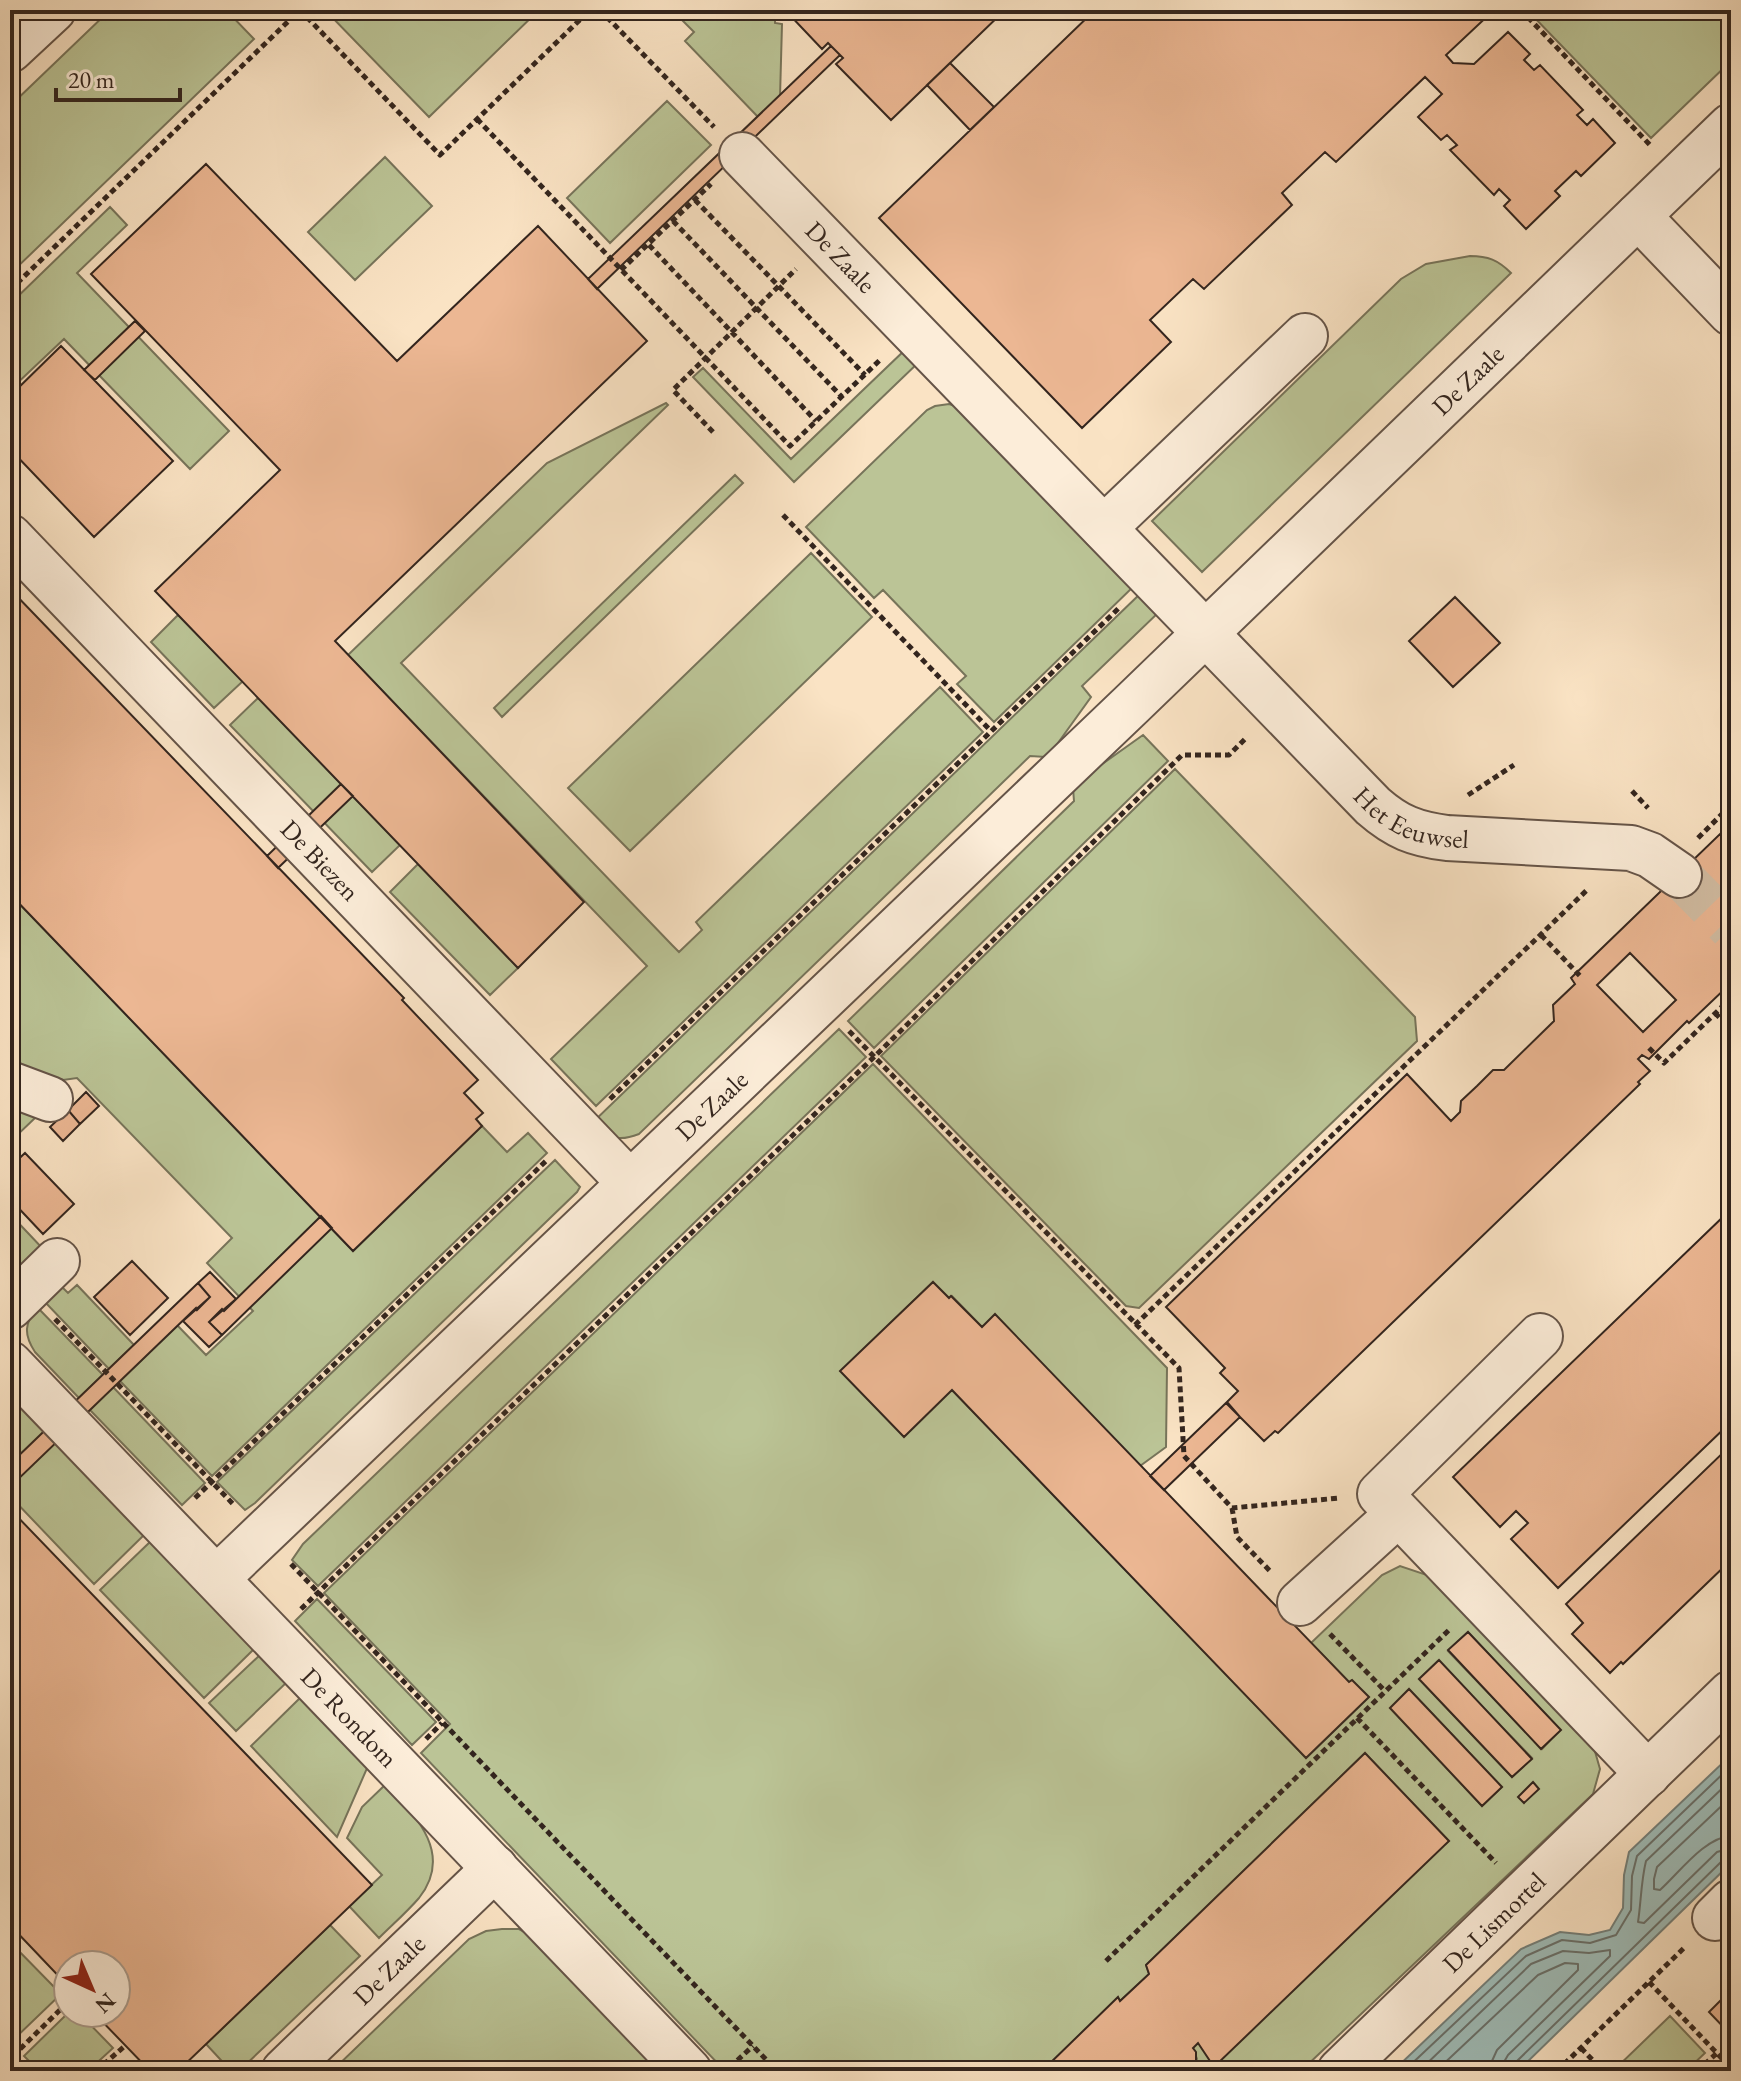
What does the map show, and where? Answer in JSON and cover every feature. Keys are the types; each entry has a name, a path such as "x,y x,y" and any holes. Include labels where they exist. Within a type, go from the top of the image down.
{"street":[{"path":"10,50 53,10"},
{"name":"De Zaale","path":"217,1578 1206,633 1731,126"},
{"name":"De Zaale","path":"742,155 1206,633"},
{"path":"1638,216 1731,313"},
{"path":"1104,528 1305,336"},
{"name":"De Biezen","path":"10,537 630,1183"},
{"name":"Het Eeuwsel","path":"1206,633 1390,820 1426,835 1447,838 1631,848 1650,855 1679,875"},
{"path":"10,1084 50,1099"},
{"path":"1300,1603 1540,1336"},
{"name":"De Rondom","path":"10,1364 689,2071"},
{"path":"1389,1504 1648,1774"},
{"name":"De Lismortel","path":"1340,2071 1731,1693"},
{"name":"De Zaale","path":"284,2071 495,1868"}],"path":[{"path":"10,290 300,10 440,155 590,10"},
{"path":"600,10 742,155 621,270"},
{"path":"1521,10 1680,175"},
{"path":"477,119 790,446 911,330"},
{"path":"695,200 865,375"},
{"path":"673,221 842,397"},
{"path":"713,432 673,390 825,241"},
{"path":"649,244 816,421"},
{"path":"783,515 991,731"},
{"path":"165,1527 1152,577"},
{"path":"273,1636 874,1057 1182,755 1229,755 1279,707"},
{"path":"1135,1325 1631,848"},
{"path":"1541,935 1582,978"},
{"path":"1649,1048 1664,1063 1731,998"},
{"path":"820,1002 1179,1368 1184,1456 1232,1508 1389,1504"},
{"path":"1715,1013 1731,1029"},
{"path":"31,1286 212,1483 777,2071"},
{"path":"1106,1961 1480,1599"},
{"path":"1357,1718 1524,1893"},
{"path":"1557,2071 1723,1910"},
{"path":"1649,1982 1731,2068"},
{"path":"27,2071 11,2054 52,2017"},
{"path":"96,2071 126,2045"},
{"path":"726,2071 753,2046"},
{"path":"1581,2048 1603,2071"},
{"path":"1697,2071 1717,2053"}],"green space":[{"path":"110,10 226,10 254,39 10,274 10,106"},
{"path":"325,10 539,10 429,117"},
{"path":"672,10 775,10 775,23 782,24 780,97 759,118 685,41 694,32"},
{"path":"1530,10 1731,10 1731,61 1651,138"},
{"path":"667,101 711,145 610,243 567,198"},
{"path":"385,157 432,206 355,280 308,232"},
{"path":"110,207 127,225 77,273 229,431 190,469 64,339 10,390 10,304"},
{"path":"1470,256 1492,260 1511,273 1202,572 1152,521 1401,279 1426,264"},
{"path":"907,348 920,361 794,482 693,377 703,368 791,459"},
{"path":"666,403 668,405 401,663 672,945 679,952 702,930 696,922 940,687 983,732 596,1106 551,1059 647,966 348,655 547,463"},
{"path":"949,404 958,407 1135,585 994,722 957,684 966,676 883,590 874,598 806,527 927,410"},
{"path":"735,475 743,483 502,717 494,708"},
{"path":"811,553 872,617 630,851 568,788"},
{"path":"1142,592 1160,611 1082,686 1091,697 1050,754 1046,757 1030,756 639,1134 619,1138 590,1125"},
{"path":"178,615 243,681 214,708 151,642"},
{"path":"258,698 400,845 372,872 230,725"},
{"path":"1143,735 1168,761 874,1048 848,1021 1074,801 1073,788 1077,782"},
{"path":"1175,769 1415,1017 1417,1041 1139,1308 1126,1306 881,1056"},
{"path":"418,864 518,968 490,995 390,892"},
{"path":"10,894 353,1251 482,1126 507,1152 528,1133 547,1153 212,1476 120,1381 177,1325 206,1355 253,1311 207,1263 232,1238 77,1078 63,1080 10,1067"},
{"path":"839,1029 866,1057 318,1586 292,1560 303,1544"},
{"path":"873,1064 1167,1368 1166,1447 1140,1466 933,1282 841,1371 952,1390 1306,1758 1369,1697 1352,1680 1349,1682 1311,1643 1382,1575 1400,1566 1439,1579 1590,1734 1600,1769 1593,1794 1301,2071 1169,2071 1174,2066 1183,2070 1192,2067 1197,2059 1193,2048 1198,2043 1449,1841 1365,1753 1146,1965 1149,1974 1120,2001 1118,1998 1042,2071 725,2071 421,1753 450,1724 324,1593","holes":["1468,1632 1560,1730 1542,1749 1448,1651","1438,1661 1532,1758 1512,1777 1419,1679","1409,1689 1502,1787 1482,1806 1390,1708"]},
{"path":"10,1104 36,1117 10,1142"},
{"path":"555,1160 580,1187 577,1192 245,1510 217,1482"},
{"path":"10,1214 45,1251 20,1276 10,1266"},
{"path":"60,1285 68,1293 77,1285 134,1345 109,1369 44,1301"},
{"path":"37,1307 103,1375 79,1398 31,1346 27,1329"},
{"path":"113,1387 205,1483 182,1505 90,1410"},
{"path":"10,1394 145,1534 94,1584 10,1496"},
{"path":"151,1541 255,1648 204,1698 100,1590"},
{"path":"317,1599 436,1722 412,1745 295,1621"},
{"path":"261,1654 287,1682 236,1731 209,1703"},
{"path":"301,1697 368,1766 337,1837 251,1746"},
{"path":"386,1784 409,1809 427,1836 433,1866 429,1882 419,1898 379,1938 349,1906 382,1875 347,1838 362,1807"},
{"path":"330,1925 360,1956 239,2071 231,2071 206,2044"},
{"path":"519,1929 530,1935 661,2071 332,2071 469,1939 486,1931"},
{"path":"10,1942 52,1985 52,2003 10,2041"},
{"path":"1670,2016 1705,2053 1686,2071 1613,2071"},
{"path":"52,2029 95,2029 113,2048 88,2071 39,2071 24,2056"}],"water":[{"path":"1731,1755 1731,1863 1518,2071 1393,2071 1521,1949 1560,1932 1589,1935 1610,1930 1623,1908 1624,1875 1629,1852"}],"building":[{"path":"785,10 1005,10 891,120 836,64 843,58 828,43 822,49"},
{"path":"1095,10 1494,10 1446,55 1453,63 1474,64 1508,32 1530,54 1524,60 1534,70 1540,65 1583,110 1577,115 1587,125 1593,119 1615,143 1581,176 1576,171 1555,191 1560,196 1526,229 1504,206 1510,200 1499,189 1494,195 1450,150 1457,145 1447,135 1441,140 1418,117 1442,94 1425,77 1336,162 1325,152 1282,193 1292,205 1204,289 1193,279 1150,320 1171,342 1082,428 879,218"},
{"path":"831,46 840,55 597,289 588,279"},
{"path":"950,63 994,107 970,130 927,85"},
{"path":"206,164 397,361 538,226 647,341 335,641 584,902 518,968 155,591 280,470 91,274"},
{"path":"135,321 145,331 95,380 84,370"},
{"path":"61,346 173,461 94,537 10,449 10,396"},
{"path":"10,589 404,998 402,1000 478,1080 464,1093 483,1113 476,1119 482,1126 353,1251 10,894"},
{"path":"1455,597 1500,643 1453,687 1409,641"},
{"path":"341,784 353,796 278,868 267,856"},
{"path":"1720,834 1726,839 1731,834 1729,985 1649,1059 1642,1055 1638,1059 1650,1071 1638,1082 1640,1084 1278,1433 1275,1431 1264,1441 1226,1403 1238,1391 1220,1373 1225,1368 1166,1307 1407,1074 1451,1121 1460,1112 1461,1101 1493,1070 1504,1070 1554,1021 1553,1005 1575,984 1571,978","holes":["1630,953 1676,1000 1643,1032 1597,985"]},
{"path":"86,1092 99,1106 80,1124 68,1110"},
{"path":"68,1110 80,1124 63,1141 50,1127"},
{"path":"25,1153 74,1204 43,1234 10,1199 10,1167"},
{"path":"1726,1214 1731,1219 1731,1304 1725,1310 1731,1315 1731,1422 1558,1588 1511,1539 1528,1523 1516,1511 1500,1527 1453,1477"},
{"path":"321,1216 332,1228 222,1335 209,1322"},
{"path":"132,1261 168,1298 130,1335 94,1297"},
{"path":"210,1272 236,1299 209,1322 222,1335 209,1347 183,1321 210,1297 198,1283"},
{"path":"933,1282 982,1327 995,1314 1349,1682 1352,1680 1369,1697 1306,1758 952,1390 904,1437 840,1371"},
{"path":"198,1283 210,1297 10,1487 10,1464"},
{"path":"1227,1402 1240,1417 1164,1490 1150,1476"},
{"path":"1731,1445 1731,1560 1610,1673 1572,1634 1583,1623 1566,1604"},
{"path":"10,1509 372,1885 178,2071 150,2071 109,2029 132,2029 132,1949 52,1949 52,1969 10,1925"},
{"path":"1468,1632 1561,1730 1541,1749 1448,1650"},
{"path":"1439,1660 1532,1759 1512,1777 1419,1679"},
{"path":"1409,1689 1502,1787 1482,1806 1390,1708"},
{"path":"1365,1753 1449,1841 1214,2067 1198,2043 1193,2048 1196,2062 1186,2070 1174,2066 1169,2071 1042,2071 1118,1997 1120,2001 1149,1974 1146,1965"},
{"path":"1533,1782 1539,1789 1524,1803 1518,1797"},
{"path":"1731,1990 1731,2035 1709,2012"}],"tunnel":[{"path":"1679,875 1731,928"}]}
